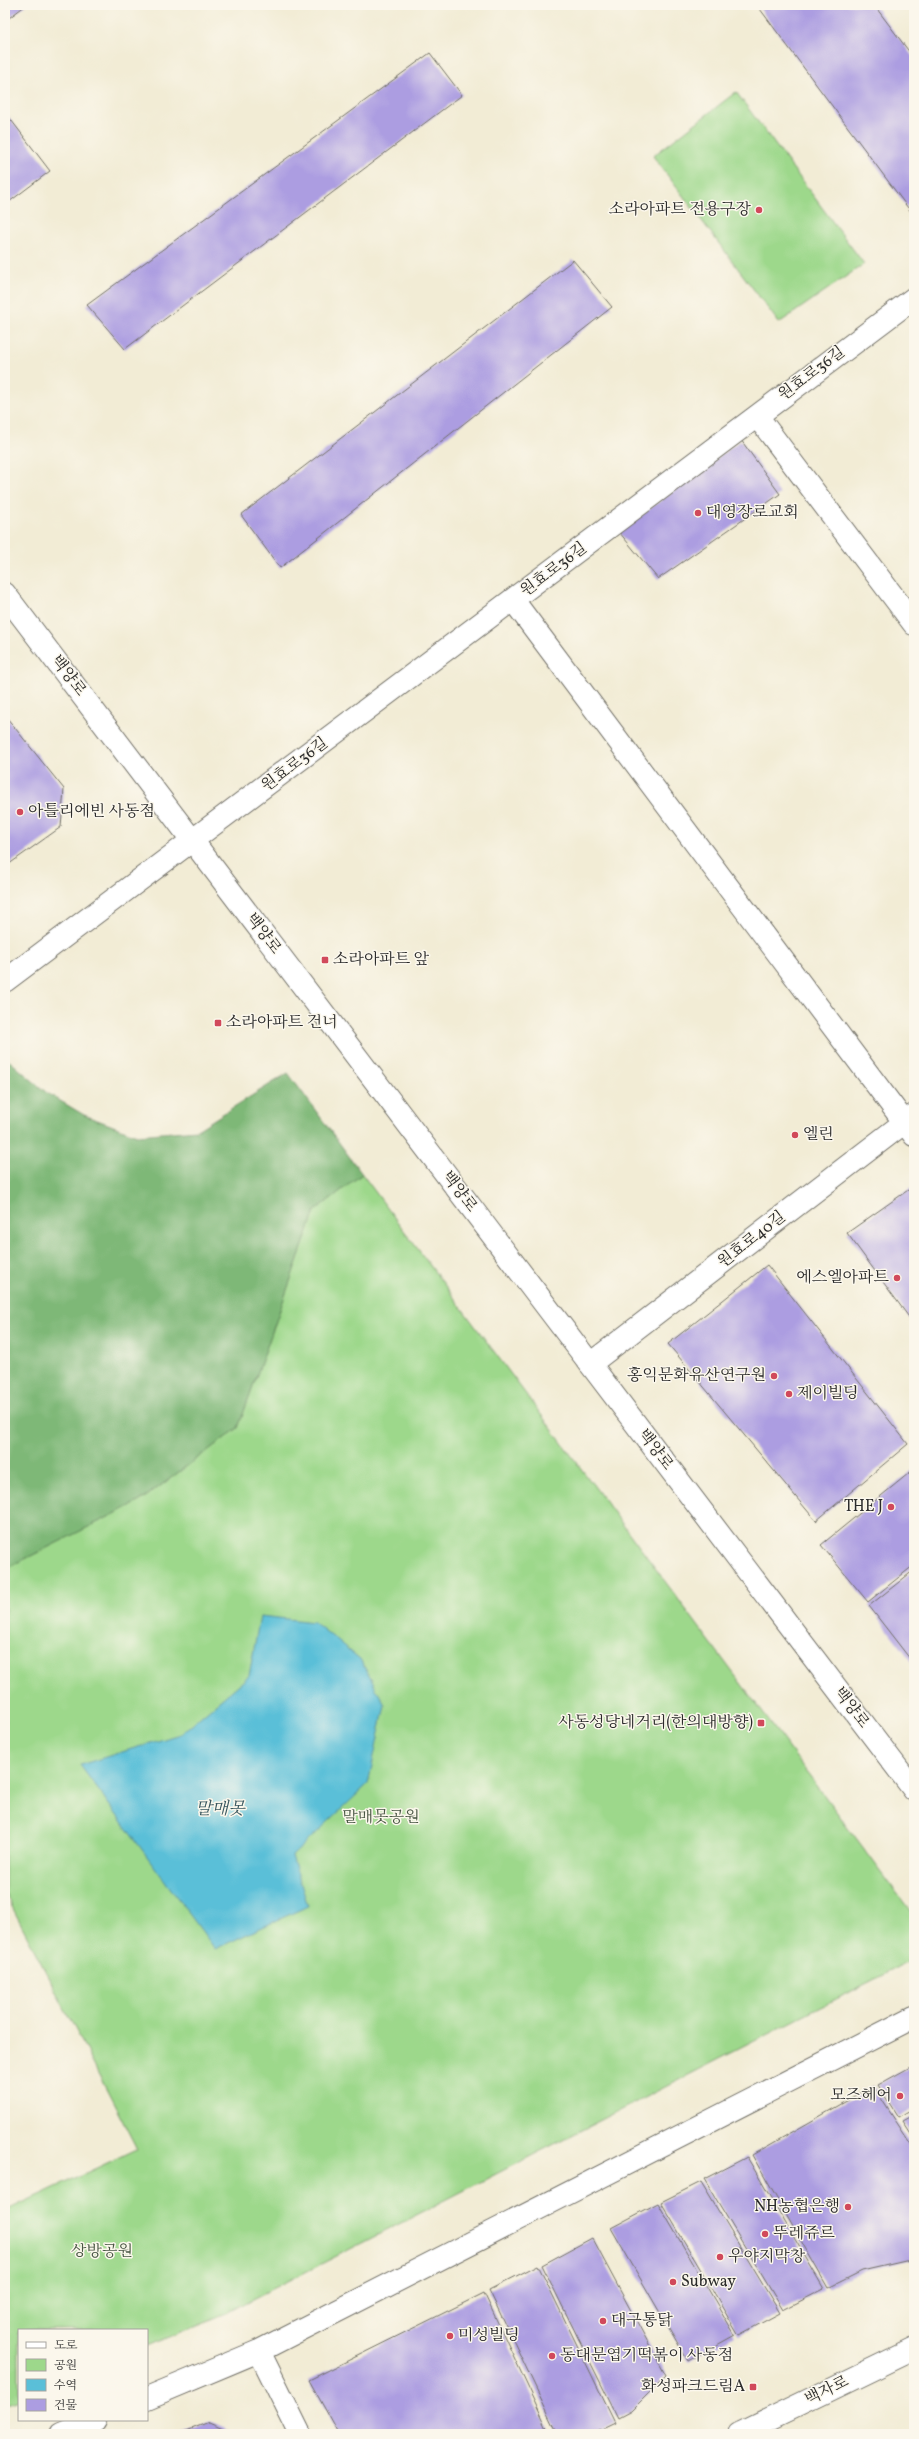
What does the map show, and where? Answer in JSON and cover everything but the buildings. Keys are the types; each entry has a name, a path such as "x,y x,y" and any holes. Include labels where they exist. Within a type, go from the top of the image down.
{"street":[{"name":"원효로36길","path":"5,981 914,298"},
{"path":"757,416 914,624"},
{"name":"백양로","path":"5,594 914,1790"},
{"path":"513,600 911,1124"},
{"name":"원효로40길","path":"590,1364 911,1124"},
{"path":"148,2398 259,2351 914,2017"},
{"name":"백자로","path":"739,2434 914,2349"},
{"path":"259,2351 300,2434"},
{"path":"62,2434 93,2421"}],"green space":[{"name":"소라아파트 전용구장","path":"736,92 864,264 779,323 653,156"},
{"path":"5,1057 47,1093 84,1115 137,1135 197,1130 288,1073 362,1174 315,1211 238,1428 140,1501 5,1569"},
{"name":"말매못공원","path":"362,1174 914,1916 914,1959 224,2314 148,2346 148,2329 18,2329 18,2400 5,2405 5,2211 137,2149 5,1893 5,1569 140,1501 238,1428 315,1211"}],"water":[{"name":"말매못","path":"260,1616 314,1622 360,1659 385,1705 368,1784 292,1856 308,1906 215,1949 80,1765 180,1734 249,1676"}],"place":[{"name":"소라아파트 전용구장","path":"759,210"},
{"name":"대영장로교회","path":"698,513"},
{"name":"아틀리에빈 사동점","path":"20,812"},
{"name":"소라아파트 앞","path":"325,960"},
{"name":"소라아파트 건너","path":"218,1023"},
{"name":"엘린","path":"795,1135"},
{"name":"에스엘아파트","path":"897,1278"},
{"name":"홍익문화유산연구원","path":"774,1376"},
{"name":"제이빌딩","path":"789,1394"},
{"name":"THE J","path":"891,1507"},
{"name":"사동성당네거리(한의대방향)","path":"761,1723"},
{"name":"모즈헤어","path":"900,2096"},
{"name":"NH농협은행","path":"848,2207"},
{"name":"뚜레쥬르","path":"765,2234"},
{"name":"우야지막창","path":"720,2257"},
{"name":"Subway","path":"673,2282"},
{"name":"대구통닭","path":"603,2321"},
{"name":"미성빌딩","path":"450,2336"},
{"name":"동대문엽기떡볶이 사동점","path":"552,2356"},
{"name":"화성파크드림A","path":"753,2387"}],"park label":[{"name":"상방공원","path":"102,2252"}]}
